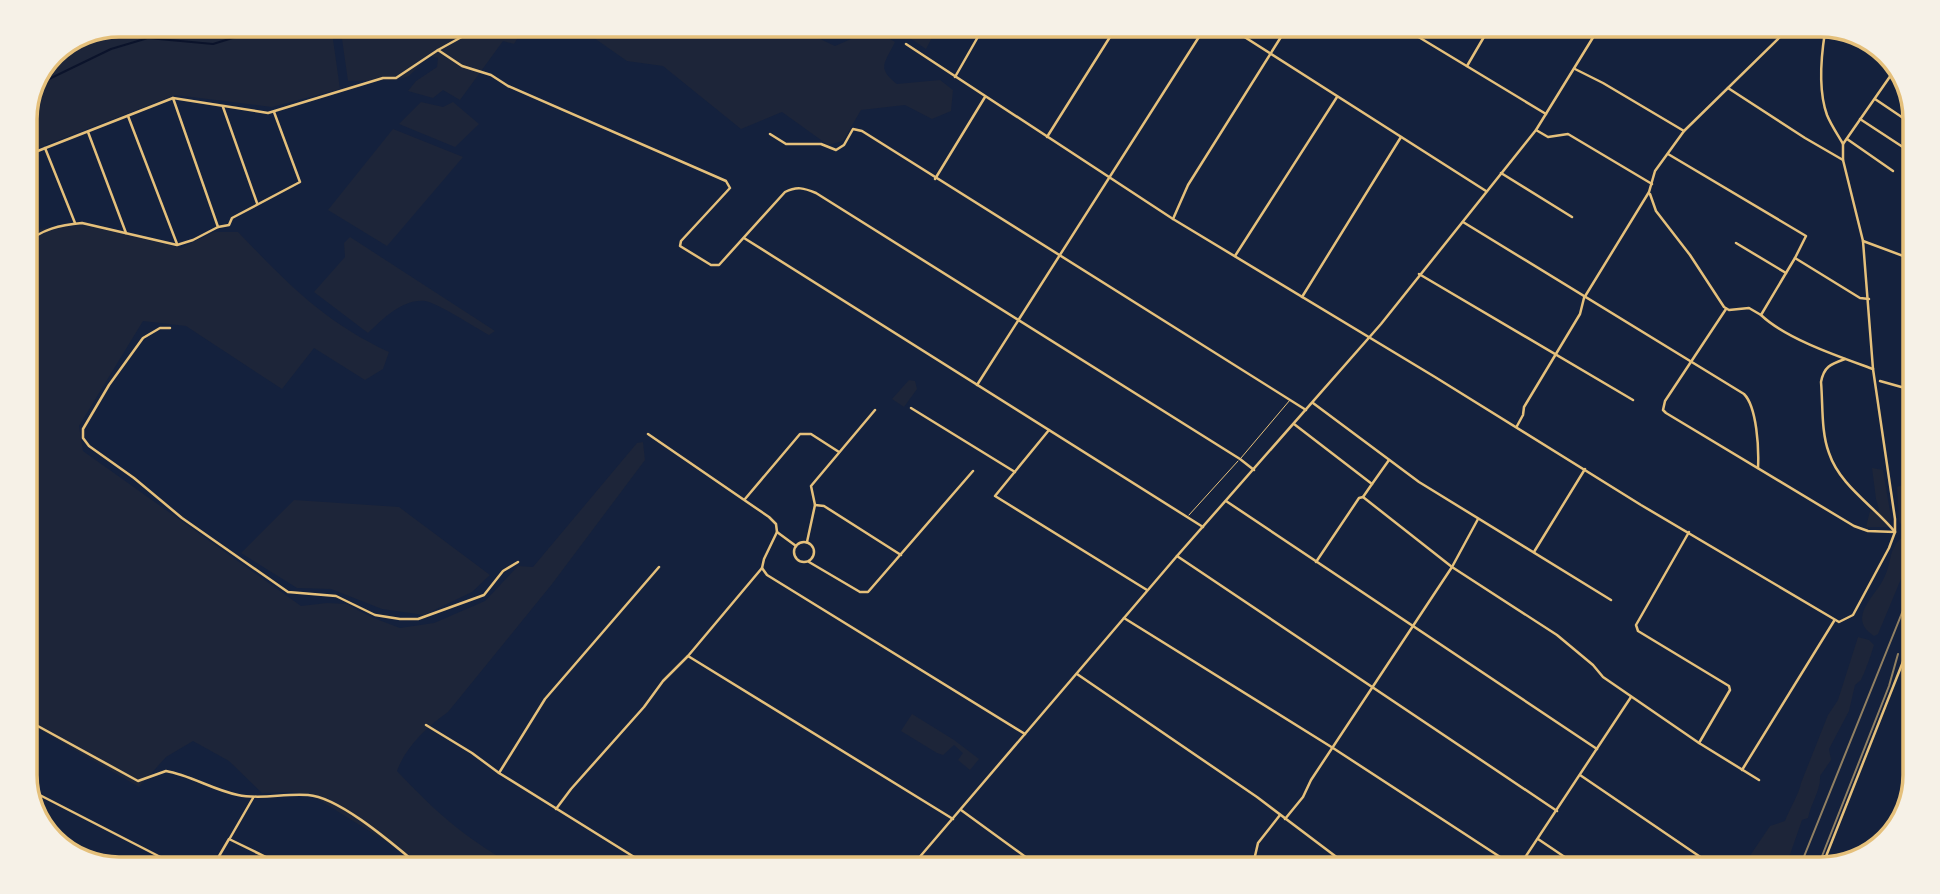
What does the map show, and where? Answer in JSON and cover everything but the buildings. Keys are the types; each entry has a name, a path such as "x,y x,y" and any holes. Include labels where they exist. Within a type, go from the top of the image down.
{"street":[{"path":"37,151 173,98 274,112 383,78 396,78 462,37"},
{"path":"955,77 978,37"},
{"path":"1047,136 1110,37"},
{"path":"977,385 1199,37"},
{"path":"1245,37 1486,191"},
{"path":"1172,219 1188,185 1282,37"},
{"path":"1419,37 1546,114"},
{"path":"1467,66 1484,37"},
{"path":"920,857 1177,556 1369,338 1536,130 1593,37"},
{"path":"1517,427 1524,407 1580,314 1584,298 1649,192 1653,175 1684,131 1780,37"},
{"path":"1742,770 1837,622 1853,615 1895,532 1873,369 1863,241 1843,160 1843,145 1827,115 1822,81 1825,37"},
{"path":"906,44 1172,219 1837,622"},
{"path":"438,50 462,66 491,75 508,86 726,181 730,188 681,241 680,246 711,265 719,265 785,192 804,188 816,193 1254,470"},
{"path":"1574,69 1684,131"},
{"path":"1843,145 1891,76"},
{"path":"1728,88 1843,160"},
{"path":"1235,256 1337,96"},
{"path":"935,179 985,97"},
{"path":"173,98 218,227"},
{"path":"1875,99 1903,118"},
{"path":"223,107 258,204"},
{"path":"37,234 82,223 177,245 229,225 232,218 300,182 274,112"},
{"path":"128,116 177,245"},
{"path":"1860,119 1903,147"},
{"path":"770,134 786,144 821,144 836,150 844,145 853,129 862,131 1306,410"},
{"path":"1536,130 1548,137 1568,134 1652,184"},
{"path":"88,132 126,234"},
{"path":"1302,297 1401,137"},
{"path":"1847,139 1893,170"},
{"path":"45,148 75,224"},
{"path":"1668,154 1806,236 1761,315"},
{"path":"1501,173 1572,217"},
{"path":"1649,192 1656,211 1726,309"},
{"path":"1462,221 1749,399 1759,453 1758,468"},
{"path":"743,237 1203,527"},
{"path":"1863,241 1903,256"},
{"path":"1736,243 1786,273"},
{"path":"1795,258 1860,298 1869,299"},
{"path":"1419,274 1633,400"},
{"path":"1726,309 1749,308 1799,338 1873,369"},
{"path":"1726,309 1665,401 1666,413 1860,528 1883,533 1895,532"},
{"path":"170,328 160,328 143,338 102,396 83,429 83,438 89,446 183,518 288,592 336,596 375,615 418,619 484,595 503,572 518,562"},
{"path":"1845,359 1826,366 1822,374 1827,447 1834,465 1846,481 1895,532"},
{"path":"1880,381 1903,387"},
{"path":"1313,402 1389,460 1478,519 1611,600"},
{"path":"911,408 1015,472"},
{"path":"807,542 815,505 811,486 875,410"},
{"path":"1294,424 1372,484"},
{"path":"1049,430 995,496 1148,591"},
{"path":"556,809 762,568 777,532 776,524 769,517 648,434"},
{"path":"744,500 800,434 811,434 839,453"},
{"path":"1315,562 1389,460"},
{"path":"1534,552 1585,469"},
{"path":"796,546 795,557 801,562 809,562 864,593 871,590 973,471"},
{"path":"1363,497 1452,566 1557,635 1602,677 1759,780"},
{"path":"1226,501 1597,749"},
{"path":"815,505 824,506 901,555"},
{"path":"1285,818 1303,797 1452,566 1478,519"},
{"path":"777,532 796,546"},
{"path":"1689,532 1636,625 1638,631 1730,686 1699,743"},
{"path":"796,546 807,542"},
{"path":"807,542 815,550 809,562"},
{"path":"1177,556 1557,811"},
{"path":"499,774 545,699 659,567"},
{"path":"762,568 766,575 1025,734"},
{"path":"1124,618 1501,857"},
{"path":"688,656 953,819"},
{"path":"1826,857 1903,662"},
{"path":"1077,674 1285,818 1336,857"},
{"path":"1526,857 1631,697"},
{"path":"37,725 138,781 166,771 210,788 253,798 284,794 320,797 360,820 408,857"},
{"path":"426,725 472,753 499,774 635,857"},
{"path":"1580,775 1700,857"},
{"path":"39,795 160,857"},
{"path":"218,857 253,798"},
{"path":"961,810 1026,857"},
{"path":"1254,857 1258,843 1280,815"},
{"path":"229,839 266,857"},
{"path":"1538,839 1564,857"}],"lane":[{"path":"1187,517 1290,400"}],"shaded area":[{"path":"119,37 333,37 340,89 272,107 175,95 37,148 37,113 43,87 61,61 87,43"},
{"path":"342,37 518,37 514,44 503,41 460,100 443,90 433,98 408,91 416,81 437,67 438,58 429,56 409,76 397,80 348,81"},
{"path":"593,37 818,37 835,46 856,37 887,37 895,42 884,65 886,74 897,84 940,80 953,90 951,111 932,119 905,105 861,110 843,141 828,145 782,112 741,129 663,66 627,61"},
{"path":"908,37 932,37 926,49"},
{"path":"421,102 443,107 453,102 479,124 455,147 399,124"},
{"path":"393,129 463,157 387,246 328,210"},
{"path":"83,221 181,248 214,232 238,232 308,300 345,328 389,352 383,369 365,380 314,348 282,389 186,326 143,321 79,426 83,451 301,606 346,604 400,628 434,623 485,601 518,566 533,567 637,443 643,442 645,460 552,584 448,712 412,745 397,771 450,822 500,857 412,857 311,795 291,792 262,793 229,761 193,741 166,757 139,787 37,728 37,231"},
{"path":"350,237 495,331 489,335 447,310 430,302 417,301 408,303 387,316 368,333 314,292 345,257 344,243"},
{"path":"909,380 915,381 917,389 904,407 892,399"},
{"path":"1872,468 1883,470 1891,517 1889,527 1866,527 1870,511 1876,513 1879,510"},
{"path":"1903,485 1903,530 1899,522 1897,487"},
{"path":"294,500 399,507 490,575 472,592 424,615 382,609 331,589 297,588 241,553"},
{"path":"1903,537 1903,574 1878,634 1874,636 1864,626 1863,613 1883,580 1895,545"},
{"path":"1858,637 1869,640 1874,645 1861,680 1855,685 1849,711 1829,749 1831,760 1820,776 1808,818 1802,820 1789,857 1749,857 1770,826 1785,821 1828,715 1838,700"},
{"path":"912,714 979,759 970,770 958,760 963,753 954,745 943,755 901,731"}],"waterway":[{"path":"47,80 111,49 148,38 213,44 236,37"}],"railway":[{"path":"1804,857 1903,610"},
{"path":"1822,857 1889,686 1898,654"}]}
